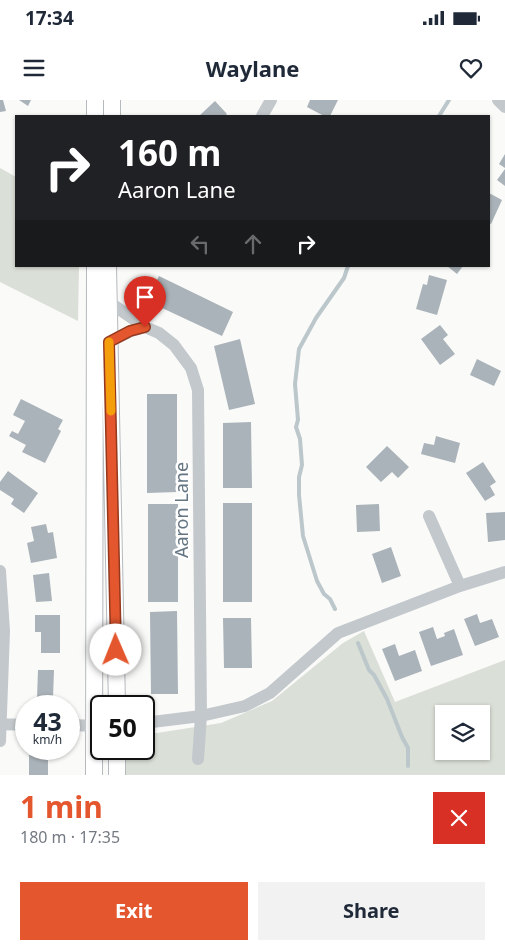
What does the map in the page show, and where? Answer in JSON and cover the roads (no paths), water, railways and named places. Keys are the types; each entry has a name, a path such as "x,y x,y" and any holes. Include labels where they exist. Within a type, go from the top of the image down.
{"main road":[{"path":"95,100 96,115"},
{"path":"112,100 112,115"},
{"path":"95,267 98,695"},
{"path":"108,267 117,695"},
{"path":"94,775 95,760"},
{"path":"117,760 117,775"}],"street":[{"path":"263,115 271,100"},
{"path":"498,100 505,107"},
{"name":"Aaron Lane","path":"109,302 145,327 167,339 180,351 193,373 199,396 201,716 198,760"},
{"path":"109,342 130,331 145,327"},
{"path":"430,516 460,586"},
{"path":"0,571 4,631 0,741"},
{"path":"155,722 201,716 245,706 270,693 338,633 460,586 505,572"},
{"path":"0,725 15,725"}],"waterway":[{"path":"440,115 449,100"},
{"path":"335,609 317,581 303,536 299,495 299,477 302,465 300,439 296,427 298,420 295,384 299,349 316,318 344,278 348,267"},
{"path":"358,643 369,670 374,675 387,699 408,748 408,766"}]}
